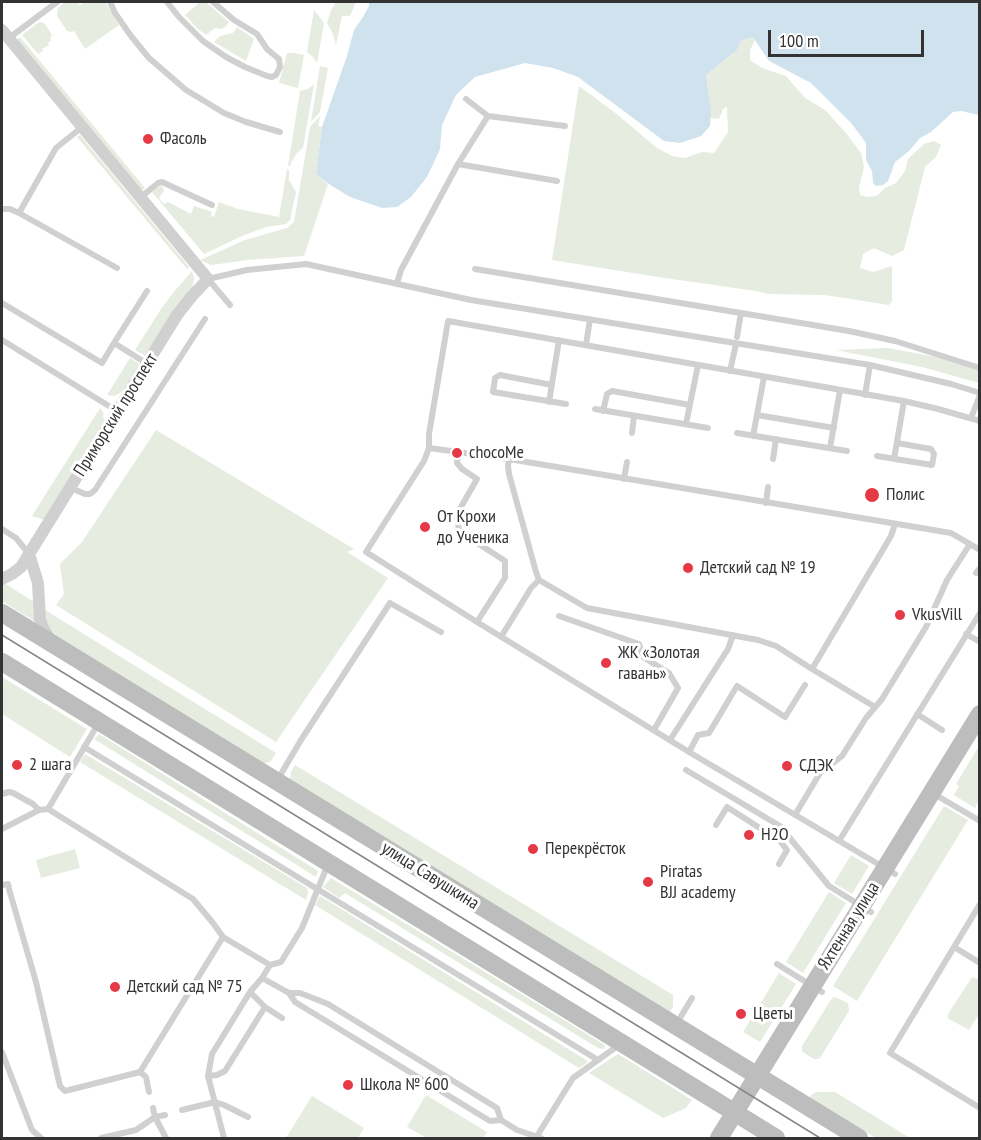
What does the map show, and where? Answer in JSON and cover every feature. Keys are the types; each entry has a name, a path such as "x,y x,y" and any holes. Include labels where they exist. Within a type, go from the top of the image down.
{"main road":[{"name":"улица Савушкина","path":"2,613 859,1138"},
{"path":"2,664 776,1138"},
{"name":"Яхтенная улица","path":"719,1138 739,1116 978,728"},
{"name":"Яхтенная улица","path":"731,1138 739,1116"}],"street":[{"path":"5,34 208,279"},
{"name":"Приморский проспект","path":"2,579 21,567 177,315 208,279"},
{"path":"29,554 38,583 40,619 54,645"}],"lane":[{"path":"5,34 57,2"},
{"path":"110,2 131,36 149,58 186,90 224,113 280,132"},
{"path":"167,2 179,18 203,41 225,57 267,76 276,75 280,67 279,59 267,49 257,34 234,20 213,2"},
{"path":"466,99 488,116 565,126"},
{"path":"397,283 401,270 458,164 488,116"},
{"path":"19,213 56,148 82,127"},
{"path":"458,164 557,181"},
{"path":"140,198 158,183 162,183 212,205"},
{"path":"2,209 10,209 19,213 117,268"},
{"path":"231,305 208,279 247,270 306,264 471,300 736,341 870,365 951,384 980,394 972,418"},
{"path":"476,269 849,331 939,354 980,368"},
{"path":"2,303 102,363 147,291"},
{"path":"730,371 741,313"},
{"path":"71,488 85,494 90,494 95,490 205,319"},
{"path":"586,345 590,319"},
{"path":"890,871 688,752 366,552 424,461 429,448 429,434 448,321 904,401 980,421"},
{"path":"2,340 117,411"},
{"path":"549,402 559,340"},
{"path":"114,343 147,364"},
{"path":"686,424 698,365"},
{"path":"865,395 870,365"},
{"path":"552,385 500,375 495,378 493,392 566,404"},
{"path":"753,435 764,377"},
{"path":"830,448 840,390"},
{"path":"603,411 607,394 612,391 690,405"},
{"path":"894,459 904,401"},
{"path":"595,409 708,428"},
{"path":"757,415 834,428"},
{"path":"632,433 634,416"},
{"path":"737,433 847,451"},
{"path":"773,459 776,440"},
{"path":"878,456 932,465 934,454 931,449 897,443"},
{"path":"429,448 509,459 951,533 980,550"},
{"path":"458,452 457,463 477,479 457,514 459,531 505,561 505,578 477,622"},
{"path":"509,459 509,474 539,580 586,608 767,642 875,707"},
{"path":"624,479 627,462"},
{"path":"766,503 768,487"},
{"path":"812,669 891,536 895,524"},
{"path":"2,529 16,538 29,554"},
{"path":"795,814 820,773 842,756 866,718 882,699 926,627 947,580 970,544"},
{"path":"501,637 531,588 539,580"},
{"path":"277,782 301,740 390,603 441,632"},
{"path":"839,841 980,613"},
{"path":"559,616 639,644 643,657 669,673 678,688 654,730"},
{"path":"966,634 980,642"},
{"path":"670,740 728,649 733,635"},
{"path":"688,752 698,735 709,733 737,686 785,717 805,685"},
{"path":"917,714 942,730"},
{"path":"48,808 99,722"},
{"path":"84,747 597,1060"},
{"path":"686,770 780,826 829,886 866,909"},
{"path":"2,794 14,793 39,810"},
{"path":"936,796 980,821"},
{"path":"716,825 727,807 780,841 787,850 779,864"},
{"path":"2,829 39,810 48,808 192,899 223,937 270,965"},
{"path":"780,841 787,835"},
{"path":"224,1138 208,1076 212,1054 250,992 270,965 281,962 302,928 328,864"},
{"path":"2,885 8,884 36,982 60,1086 65,1091 140,1072 223,937"},
{"path":"980,904 890,1053 980,1108"},
{"path":"954,947 980,963"},
{"path":"777,964 817,989"},
{"path":"262,978 289,993 295,1002 490,1121 501,1120 517,1130 539,1137 573,1078 620,1044"},
{"path":"250,992 264,1007 282,1018"},
{"path":"289,993 300,993 328,1004 497,1108 501,1120"},
{"path":"675,1026 692,998"},
{"path":"208,1076 225,1071 264,1007"},
{"path":"2,1052 32,1130 41,1138"},
{"path":"140,1072 146,1077 149,1092"},
{"path":"182,1110 215,1102 248,1118"},
{"path":"153,1108 166,1138"},
{"path":"101,1138 136,1130 155,1117 165,1114"}],"shaded area":[{"path":"65,2 77,2 80,5 85,2 105,2 119,25 85,49 74,31 67,31 57,16 58,8"},
{"path":"200,2 206,2 229,22 226,26 222,29 215,28 206,35 198,29 185,15"},
{"path":"336,2 356,2 350,16 342,16 336,45 327,23"},
{"path":"314,10 324,23 317,63 307,52"},
{"path":"39,22 45,24 52,35 49,45 38,54 22,35"},
{"path":"237,27 254,39 246,61 214,42 220,36 233,33"},
{"path":"20,37 145,188 142,190 17,40"},
{"path":"753,37 755,40 750,50 750,60 762,68 786,76 805,98 825,110 861,153 864,167 859,187 860,195 877,196 885,188 896,183 905,171 908,159 924,144 934,141 941,145 936,157 925,167 904,250 892,256 874,248 863,254 860,268 873,272 892,266 892,301 889,305 825,295 768,294 552,260 579,86 657,148 672,156 685,158 702,152 714,153 728,132 727,107 723,109 719,119 710,118 706,75 737,50 741,41"},
{"path":"287,53 304,55 298,88 279,83"},
{"path":"320,66 328,68 320,112 311,122"},
{"path":"314,84 303,148 288,166 300,91"},
{"path":"320,116 318,126 322,127 316,174 328,184 304,256 211,265 200,260 245,240 287,228 294,222 310,127"},
{"path":"80,135 189,267 187,269 77,137"},
{"path":"287,169 289,180 296,192 290,220 286,224 266,227 242,236 204,254 152,192 162,186 164,191 159,198 164,204 168,202 191,214 194,206 212,212 211,216 214,217 219,202 238,209 279,217"},
{"path":"192,271 193,286 146,356 135,350 161,309"},
{"path":"888,348 979,365 979,383 922,367 836,350"},
{"path":"130,358 141,365 126,388 114,396 107,395"},
{"path":"100,408 104,422 45,520 32,516"},
{"path":"156,430 354,549 347,552 388,578 276,742 56,605 64,594 60,564 82,542"},
{"path":"4,583 34,602 36,619 34,621 2,601 2,584"},
{"path":"45,610 276,753 271,761 264,764 57,637 48,625"},
{"path":"2,677 87,729 70,757 2,714"},
{"path":"99,734 318,871 316,877 94,739"},
{"path":"979,746 979,800 975,808 954,795 959,786 956,784"},
{"path":"85,754 307,888 306,900 80,762"},
{"path":"295,765 673,995 673,1007 670,1012 290,780"},
{"path":"944,806 968,820 857,1001 833,986"},
{"path":"75,849 80,868 41,878 36,860"},
{"path":"851,855 869,866 852,894 834,883"},
{"path":"331,878 605,1045 604,1049 598,1048 345,893 339,898 323,887"},
{"path":"829,892 846,903 803,973 786,962"},
{"path":"320,896 586,1060 587,1063 579,1068 315,905"},
{"path":"779,973 796,984 760,1042 743,1032"},
{"path":"972,977 979,980 979,1014 969,1030 949,1019 948,1014"},
{"path":"835,997 848,1003 849,1011 820,1058 814,1059 802,1051 802,1046 832,998"},
{"path":"618,1054 692,1100 686,1108 663,1118 589,1073"},
{"path":"817,1092 835,1092 910,1138 876,1138 810,1098"},
{"path":"426,1095 487,1132 483,1138 427,1138 407,1127"},
{"path":"312,1096 364,1128 358,1138 286,1138"}],"water":[{"path":"369,2 979,2 979,115 961,111 953,112 931,132 920,138 895,162 888,181 876,186 866,160 866,143 852,124 811,83 769,61 753,37 741,41 737,50 706,75 711,110 710,126 701,136 680,143 664,141 578,77 553,68 525,63 475,77 456,95 442,125 440,149 427,177 411,197 397,207 382,208 350,197 316,174 322,127 354,30 369,6"}],"tram line":[{"path":"2,635 820,1138"}],"place":[{"name":"Фасоль","path":"148,139"},
{"name":"chocoMe","path":"457,453"},
{"name":"Полис","path":"872,495"},
{"name":"От Крохи до Ученика","path":"425,527"},
{"name":"Детский сад № 19","path":"688,568"},
{"name":"VkusVill","path":"900,615"},
{"name":"ЖК «Золотая гавань»","path":"606,663"},
{"name":"2 шага","path":"17,765"},
{"name":"СДЭК","path":"787,766"},
{"name":"H2O","path":"749,835"},
{"name":"Перекрёсток","path":"533,849"},
{"name":"Piratas BJJ academy","path":"648,882"},
{"name":"Детский сад № 75","path":"115,987"},
{"name":"Цветы","path":"741,1014"},
{"name":"Школа № 600","path":"348,1085"}]}
